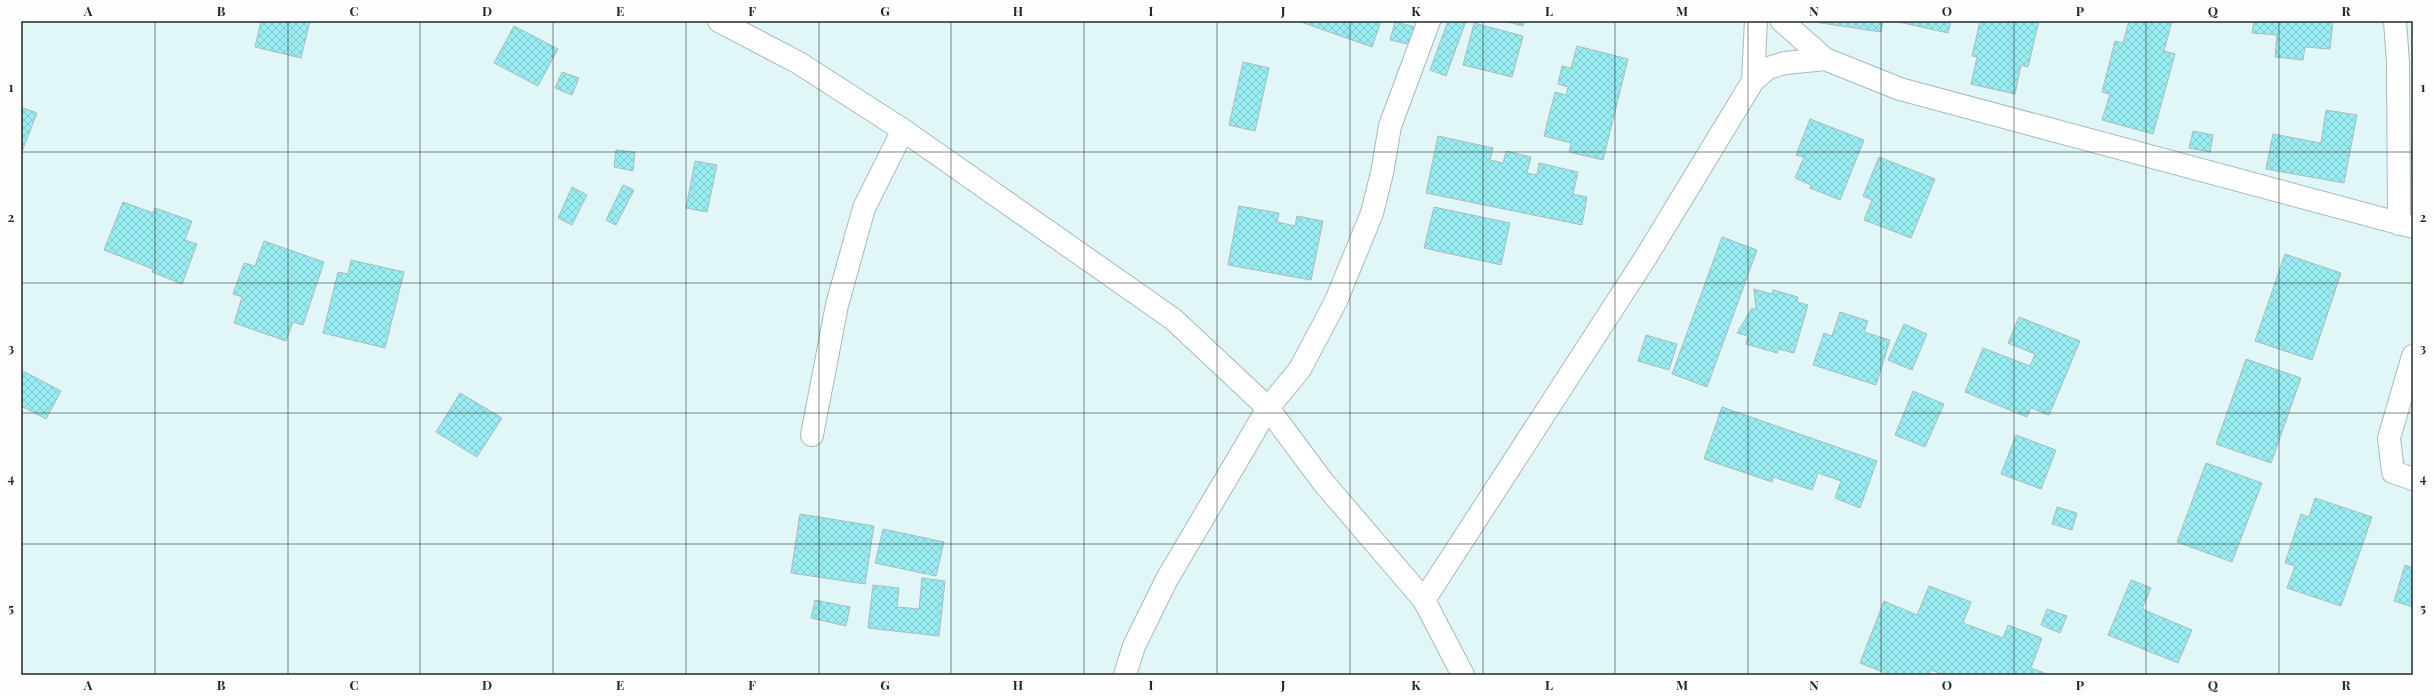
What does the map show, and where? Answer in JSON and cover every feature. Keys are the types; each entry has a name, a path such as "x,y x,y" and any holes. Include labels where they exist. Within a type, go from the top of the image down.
{"street":[{"path":"720,21 799,63 903,130 1173,319 1268,408 1323,482 1424,600 1463,675"},
{"path":"1125,675 1134,646 1167,579 1268,408 1300,369 1336,301 1372,213 1382,173 1390,126 1429,21"},
{"path":"1753,81 1756,21"},
{"path":"1782,21 1825,59 1900,89 2406,226 2395,21"},
{"path":"1424,600 1646,257 1753,81 1768,68 1785,63 1825,59"},
{"path":"812,435 837,305 864,208 903,130"},
{"path":"2413,356 2389,438 2393,472 2413,479"}],"building":[{"path":"261,21 310,21 301,58 255,47"},
{"path":"1298,21 1381,21 1372,47"},
{"path":"1448,21 1466,21 1446,76 1430,70"},
{"path":"1504,21 1524,21 1523,26"},
{"path":"1808,21 1883,21 1881,32"},
{"path":"1894,21 1951,21 1948,33"},
{"path":"1980,21 2039,21 2028,67 2021,65 2015,94 1971,84 1977,57 1972,56"},
{"path":"2129,21 2172,21 2164,51 2175,54 2153,134 2102,120 2110,94 2102,92 2115,41 2123,43"},
{"path":"2254,21 2333,21 2330,49 2305,47 2303,60 2275,57 2277,35 2252,33"},
{"path":"1395,22 1420,28 1416,46 1390,40"},
{"path":"1474,23 1523,36 1512,77 1463,65"},
{"path":"514,26 558,49 538,86 494,63"},
{"path":"1577,46 1628,59 1603,160 1569,152 1571,143 1544,136 1555,92 1566,95 1568,87 1558,84 1562,66 1571,68"},
{"path":"1243,62 1269,68 1255,131 1229,125"},
{"path":"562,72 579,78 572,95 555,88"},
{"path":"21,107 37,113 21,154"},
{"path":"2326,110 2357,115 2344,183 2266,169 2273,134 2321,143"},
{"path":"1810,119 1864,140 1840,200 1810,188 1811,185 1795,178 1804,157 1796,155"},
{"path":"2193,131 2213,135 2210,152 2189,148"},
{"path":"1438,136 1493,148 1490,160 1503,163 1506,151 1531,157 1527,173 1537,175 1539,163 1578,172 1573,194 1587,197 1582,225 1426,193"},
{"path":"2413,137 2413,159 2411,159"},
{"path":"616,150 635,152 633,171 614,167"},
{"path":"1879,157 1935,179 1911,238 1864,220 1872,200 1863,196"},
{"path":"695,161 717,165 707,212 686,208"},
{"path":"623,185 634,190 616,225 606,220"},
{"path":"572,187 587,195 572,225 558,218"},
{"path":"123,202 153,213 155,208 192,221 185,240 197,244 182,284 152,272 153,269 104,250"},
{"path":"1239,206 1279,213 1277,222 1295,226 1297,216 1323,221 1311,280 1228,265"},
{"path":"1434,207 1510,223 1501,265 1424,248"},
{"path":"1722,237 1757,250 1707,387 1672,374"},
{"path":"264,241 324,262 303,325 293,322 286,341 234,323 242,297 233,294 244,263 255,266"},
{"path":"2285,254 2341,273 2312,360 2255,341"},
{"path":"351,260 404,272 385,348 323,333 338,272 348,274"},
{"path":"1754,289 1772,294 1773,290 1798,297 1797,302 1808,305 1794,353 1778,349 1777,353 1746,344 1748,336 1737,333 1752,308 1756,310"},
{"path":"1840,312 1868,321 1864,332 1890,340 1876,385 1813,365 1824,333 1832,336"},
{"path":"2019,317 2080,341 2049,415 2031,408 2027,417 1965,392 1983,348 2030,366 2035,354 2008,343"},
{"path":"1904,324 1927,334 1912,370 1888,360"},
{"path":"1646,335 1677,344 1669,370 1638,361"},
{"path":"2246,359 2301,378 2271,463 2216,444"},
{"path":"21,370 61,391 46,419 21,406"},
{"path":"1913,391 1944,404 1925,447 1895,435"},
{"path":"460,393 502,418 477,457 436,432"},
{"path":"1722,407 1877,461 1860,508 1835,498 1841,481 1818,473 1812,490 1773,477 1772,482 1704,459"},
{"path":"2016,435 2056,450 2041,489 2001,474"},
{"path":"2206,463 2262,483 2232,562 2177,542"},
{"path":"2315,498 2372,517 2341,606 2287,588 2295,566 2285,563 2301,514 2309,517"},
{"path":"2057,507 2077,513 2072,530 2052,524"},
{"path":"800,514 874,526 865,584 791,573"},
{"path":"883,529 944,542 936,576 875,563"},
{"path":"2405,565 2413,568 2413,607 2394,601"},
{"path":"922,578 945,581 939,636 868,628 873,585 899,588 897,607 919,609"},
{"path":"2131,580 2151,588 2142,609 2192,630 2178,663 2108,635"},
{"path":"1929,586 1971,602 1963,623 2003,638 2008,625 2042,638 2031,668 2050,675 1944,675 1931,670 1929,675 1890,675 1860,663 1884,601 1917,615"},
{"path":"815,600 850,607 846,626 811,618"},
{"path":"2047,609 2067,616 2060,633 2041,625"}]}
